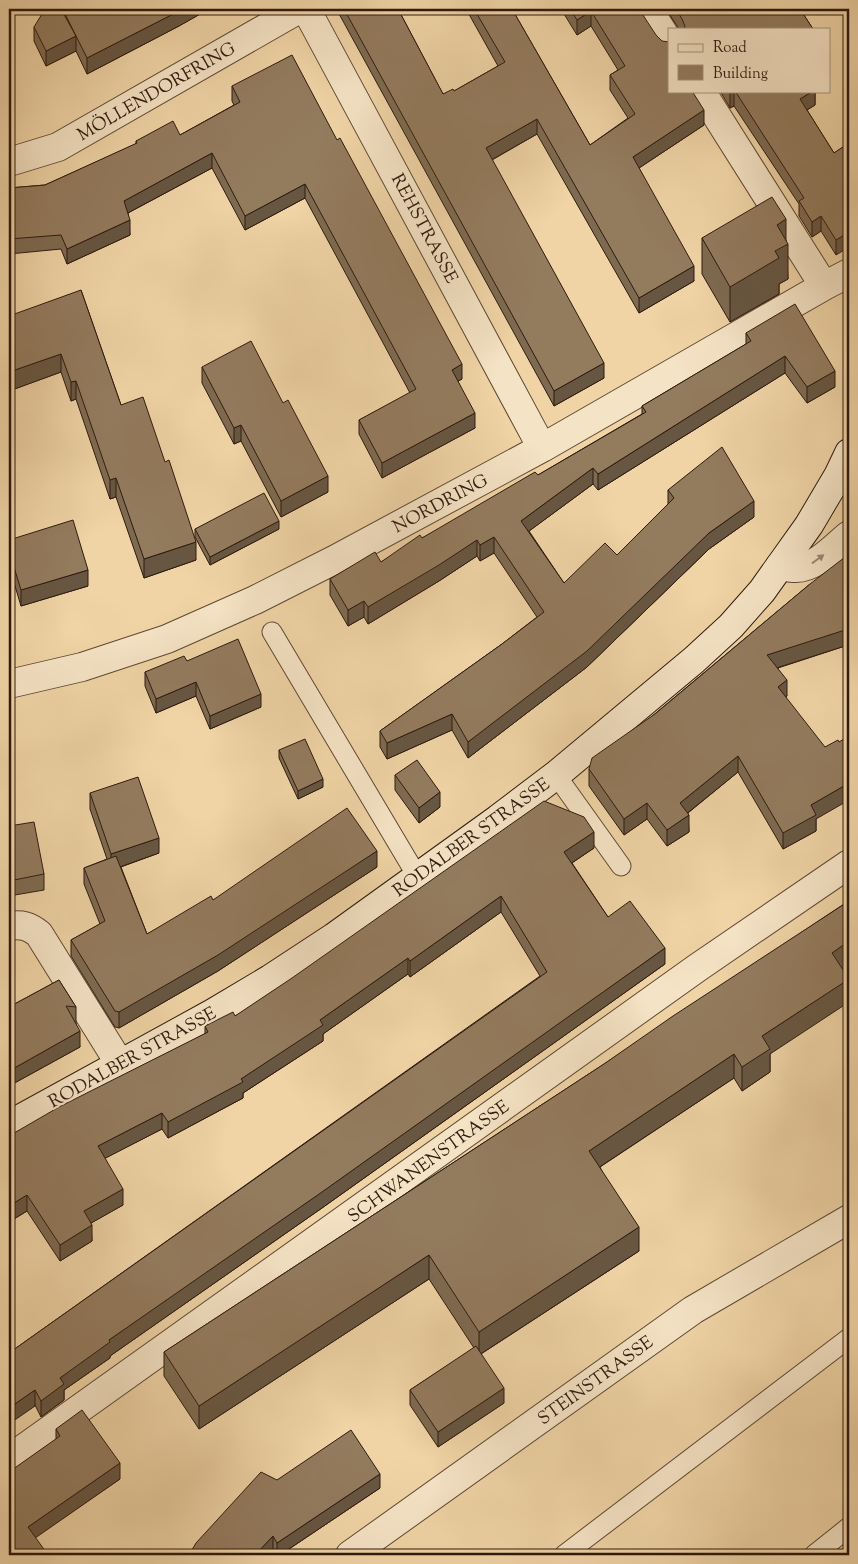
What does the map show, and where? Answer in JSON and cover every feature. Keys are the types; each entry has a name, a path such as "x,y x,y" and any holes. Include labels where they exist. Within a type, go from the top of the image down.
{"street":[{"name":"MÖLLENDORFRING","path":"9,162 58,147 299,9"},
{"name":"REHSTRASSE","path":"306,9 542,448"},
{"path":"648,9 668,40"},
{"path":"702,92 824,286"},
{"name":"NORDRING","path":"9,684 82,667 167,639 255,600 334,560 542,448 849,273"},
{"name":"RODALBER STRASSE","path":"9,1125 213,1013 270,979 334,937 556,775 694,660 731,626 762,591 780,566 813,517 838,476 849,453"},
{"path":"780,566 806,567 814,563 849,535"},
{"name":"SCHWANENSTRASSE","path":"9,1459 697,968 849,864"},
{"path":"9,926 30,927 39,934 120,1064"},
{"name":"STEINSTRASSE","path":"350,1555 693,1310 849,1219"}],"lane":[{"path":"272,632 417,876"},
{"path":"556,775 621,866"},
{"path":"564,1555 849,1338"},
{"path":"814,1555 849,1527"}],"building":[{"path":"45,9 61,9 76,36 46,51 34,27"},
{"path":"76,9 183,9 87,58 65,14"},
{"path":"344,9 398,9 443,94 453,89 454,91 505,62 474,9 512,9 590,145 635,114 610,75 625,66 591,11 577,20 570,9 639,9 656,35 662,41 668,42 668,92 693,92 704,110 633,157 694,266 639,298 537,119 486,148 604,363 554,391"},
{"path":"676,9 800,9 812,28 684,28"},
{"path":"292,55 337,140 340,138 462,364 452,370 475,413 382,463 359,420 416,389 305,184 245,216 212,153 124,201 130,220 67,249 61,235 9,239 9,188 45,185 137,143 136,141 173,121 180,135 240,102 232,86"},
{"path":"736,92 811,92 800,99 834,153 849,143 849,232 836,240 821,216 812,222 799,201 804,198"},
{"path":"772,197 786,219 777,225 788,244 775,251 779,258 730,287 702,238"},
{"path":"81,290 121,405 143,397 165,462 169,460 196,542 144,559 116,478 110,480 76,381 71,382 61,354 9,372 9,316"},
{"path":"795,304 835,371 807,387 785,356 598,474 593,468 521,521 564,583 605,543 617,555 674,498 668,490 722,447 754,501 709,533 587,651 468,742 452,714 387,743 380,731 544,612 494,537 480,545 477,540 368,607 364,601 348,610 330,579 375,552 381,562 420,535 422,538 535,472 538,475 646,412 642,406 751,341 746,333"},
{"path":"251,341 283,403 288,400 328,476 281,501 241,425 234,428 202,367"},
{"path":"264,493 279,521 210,557 195,529"},
{"path":"73,520 88,570 21,590 9,551 9,540"},
{"path":"849,554 849,627 845,630 767,655 787,680 778,687 825,747 849,736 849,783 811,805 816,815 783,833 738,756 680,803 689,815 667,830 647,803 624,819 589,769 592,758 655,714 810,584"},
{"path":"238,639 261,694 210,716 196,682 156,699 145,672 184,656 187,661"},
{"path":"305,739 323,779 298,791 279,750"},
{"path":"417,760 440,792 419,808 395,775"},
{"path":"138,777 159,838 111,854 90,793"},
{"path":"544,801 584,817 594,832 564,852 608,917 630,901 665,948 322,1192 109,1340 110,1342 60,1378 64,1384 41,1401 35,1390 9,1408 9,1353 547,972 501,896 410,961 408,958 320,1020 323,1025 241,1079 243,1082 168,1122 162,1113 98,1146 123,1189 84,1211 92,1225 60,1245 27,1195 9,1206 9,1136 59,1107 208,1032 205,1026 233,1012 235,1016"},
{"path":"347,808 377,851 218,955 119,1012 115,1011 71,940 105,921 84,868 116,856 147,934 211,896 213,900"},
{"path":"34,822 44,874 9,881 9,826"},
{"path":"849,895 849,941 832,953 849,979 762,1036 770,1049 742,1067 734,1054 589,1151 639,1227 479,1332 429,1255 199,1406 164,1352 846,903 844,899"},
{"path":"59,980 76,1007 66,1006 80,1031 9,1071 9,1007"},
{"path":"476,1346 504,1388 438,1432 410,1390"},
{"path":"82,1410 120,1463 28,1527 48,1555 9,1555 9,1472 60,1436 56,1429"},
{"path":"351,1430 380,1474 277,1543 273,1536 255,1555 189,1555 196,1543 261,1472 277,1480"}]}
